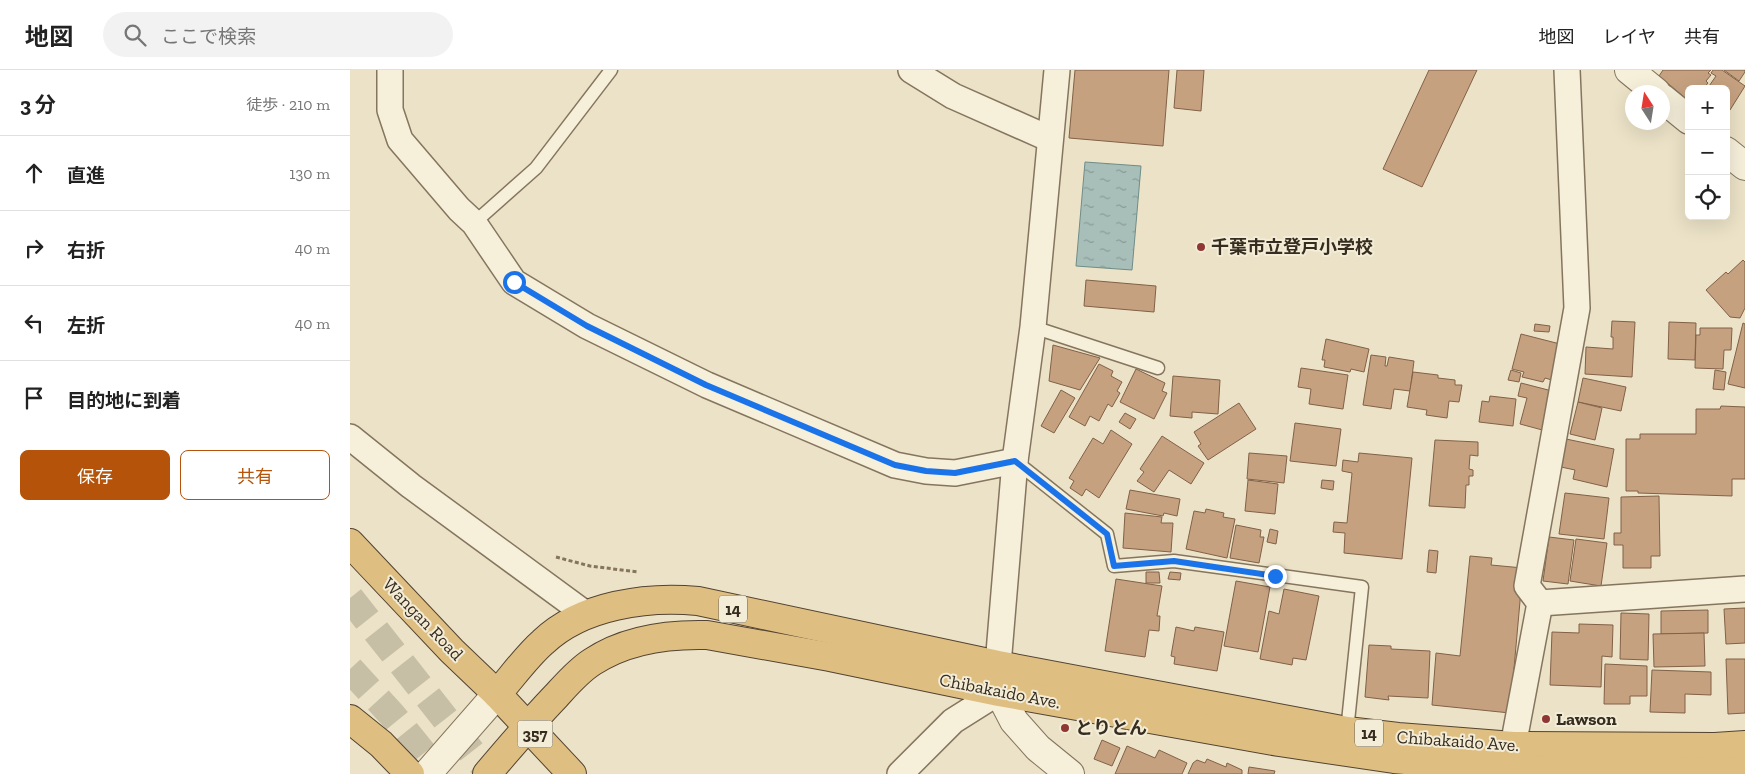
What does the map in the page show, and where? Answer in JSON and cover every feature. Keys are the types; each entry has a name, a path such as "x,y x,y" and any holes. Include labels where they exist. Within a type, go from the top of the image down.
{"highway":[{"name":"Wangan Road","path":"350,543 452,652 497,694"},
{"name":"Chibakaido Ave.","path":"497,694 543,641 587,615 627,603 646,600 698,601 998,665 1347,731 1395,757"},
{"name":"Chibakaido Ave.","path":"487,774 575,675 592,662 636,642 682,635 707,636 820,655 999,692 1279,742 1395,757 1514,764 1615,773 1745,771"},
{"name":"357","path":"497,694 572,774"},
{"path":"350,719 381,744 410,774"},
{"name":"Chibakaido Ave.","path":"1514,764 1705,747 1745,746"}],"street":[{"path":"390,70 390,110 400,140 459,209 474,223 514,282 587,326 706,385 895,465 926,471 955,473 1015,461"},
{"path":"911,70 953,96 1050,139"},
{"path":"1057,70 1033,327 1015,461 998,665 999,692 1014,720 1038,748 1070,774"},
{"path":"1514,764 1540,603 1527,586 1577,308 1567,70"},
{"path":"1629,70 1647,85"},
{"path":"1670,105 1685,117"},
{"path":"1730,154 1745,166"},
{"path":"350,437 411,486 587,615"},
{"path":"1540,603 1745,589"},
{"path":"900,774 953,720 999,692"},
{"path":"427,774 497,694"}],"lane":[{"path":"474,223 536,168 612,70"},
{"path":"1033,327 1158,368"},
{"path":"1015,461 1107,534 1114,566 1174,561 1362,587 1347,731"}],"path":[{"path":"552,556 590,566 645,572"}],"water":[{"path":"1085,162 1141,166 1132,270 1076,266"}],"building":[{"path":"1075,70 1169,70 1163,146 1069,138"},
{"path":"1177,70 1204,70 1201,111 1174,108"},
{"path":"1429,70 1477,70 1422,187 1383,169"},
{"path":"1663,70 1711,70 1708,73 1711,75 1706,81 1708,83 1706,85 1685,85 1685,98 1659,76"},
{"path":"1713,70 1722,70 1745,86 1730,110 1730,85 1710,85 1716,76 1711,73"},
{"path":"1724,70 1745,70 1745,72 1739,81"},
{"path":"1743,260 1745,262 1745,308 1740,318 1730,317 1706,290"},
{"path":"1086,280 1156,286 1154,312 1084,306"},
{"path":"1612,321 1635,322 1632,377 1585,374 1586,347 1613,349 1613,337 1611,337"},
{"path":"1669,322 1696,323 1695,360 1668,359"},
{"path":"1743,323 1745,324 1745,388 1728,384"},
{"path":"1535,324 1550,326 1549,332 1534,331"},
{"path":"1700,328 1732,328 1731,350 1724,350 1723,369 1695,368 1696,335 1700,335"},
{"path":"1521,334 1564,345 1555,381 1545,378 1543,382 1522,377 1524,372 1512,369"},
{"path":"1326,339 1369,349 1364,372 1351,369 1350,372 1324,367 1325,360 1322,360"},
{"path":"1053,345 1100,358 1080,390 1049,381"},
{"path":"1371,355 1386,357 1385,366 1387,366 1389,357 1414,361 1410,391 1394,389 1391,409 1363,405"},
{"path":"1099,364 1113,371 1111,376 1122,382 1117,391 1120,393 1112,407 1108,404 1099,421 1090,416 1085,426 1069,417"},
{"path":"1301,368 1348,375 1343,409 1309,404 1311,389 1298,387"},
{"path":"1136,369 1165,383 1162,391 1167,393 1154,419 1120,402"},
{"path":"1511,370 1521,373 1519,382 1508,380"},
{"path":"1715,370 1726,372 1724,390 1713,389"},
{"path":"1413,372 1438,375 1438,378 1455,380 1455,385 1462,385 1459,402 1449,401 1447,418 1426,415 1427,410 1407,407"},
{"path":"1173,376 1220,380 1218,414 1192,412 1192,418 1170,416"},
{"path":"1583,378 1626,387 1621,411 1578,402"},
{"path":"1521,383 1556,392 1546,431 1520,424 1527,398 1518,396"},
{"path":"1061,390 1075,398 1054,433 1041,426"},
{"path":"1490,396 1516,399 1513,426 1479,422 1482,401 1489,402"},
{"path":"1578,402 1602,408 1595,440 1570,434"},
{"path":"1239,403 1256,429 1208,460 1198,446 1201,444 1194,432"},
{"path":"1721,406 1745,407 1745,479 1732,479 1732,496 1626,491 1626,439 1640,439 1640,434 1696,434 1696,409 1720,409"},
{"path":"1125,413 1136,419 1130,429 1119,422"},
{"path":"1295,423 1341,429 1336,466 1290,461"},
{"path":"1111,430 1132,444 1099,498 1086,489 1082,496 1070,488 1074,481 1069,478 1093,438 1103,444"},
{"path":"1162,436 1204,463 1191,484 1169,470 1154,492 1137,481 1144,472 1140,469"},
{"path":"1566,439 1614,449 1607,487 1573,479 1575,470 1561,467"},
{"path":"1435,440 1478,442 1478,456 1470,455 1469,469 1473,470 1473,476 1469,476 1469,485 1466,485 1465,508 1429,506"},
{"path":"1249,453 1287,456 1284,483 1247,479"},
{"path":"1359,453 1412,458 1402,559 1344,553 1345,533 1333,532 1334,522 1347,523 1352,473 1342,471 1343,460 1358,462"},
{"path":"1248,480 1278,484 1275,514 1245,511"},
{"path":"1322,480 1334,481 1333,490 1321,488"},
{"path":"1130,490 1180,499 1177,516 1164,513 1163,516 1126,509"},
{"path":"1565,493 1609,498 1604,539 1559,534"},
{"path":"1659,496 1660,556 1651,556 1651,568 1623,568 1623,545 1614,545 1614,533 1621,533 1621,497"},
{"path":"1206,509 1224,513 1223,517 1235,519 1227,558 1186,549 1194,511 1205,513"},
{"path":"1125,513 1162,517 1161,523 1173,523 1171,552 1123,548"},
{"path":"1236,525 1261,530 1260,537 1264,537 1259,563 1230,558"},
{"path":"1270,529 1278,531 1276,544 1267,542"},
{"path":"1549,537 1574,540 1568,584 1543,581"},
{"path":"1576,539 1607,543 1601,586 1570,581"},
{"path":"1429,550 1438,551 1436,573 1427,572"},
{"path":"1470,556 1492,558 1491,565 1523,568 1510,713 1432,705 1436,653 1460,656"},
{"path":"1146,572 1159,572 1160,583 1146,583"},
{"path":"1170,572 1181,573 1180,580 1168,579"},
{"path":"1116,579 1162,586 1157,616 1160,616 1159,631 1149,630 1145,657 1105,651"},
{"path":"1236,581 1270,587 1258,652 1224,646"},
{"path":"1284,589 1319,596 1306,660 1293,658 1292,665 1260,659 1269,611 1279,614"},
{"path":"1745,608 1745,643 1726,644 1724,609"},
{"path":"1708,610 1708,633 1661,634 1661,611"},
{"path":"1621,613 1649,614 1648,660 1620,659"},
{"path":"1579,624 1613,625 1612,657 1602,656 1601,687 1550,685 1552,632 1579,633"},
{"path":"1176,627 1194,631 1195,627 1224,632 1217,671 1174,664 1175,657 1171,656"},
{"path":"1704,633 1705,666 1654,667 1653,634"},
{"path":"1369,645 1391,646 1391,649 1430,651 1428,698 1388,696 1389,700 1365,697"},
{"path":"1726,659 1745,659 1745,713 1728,714"},
{"path":"1605,664 1647,666 1647,696 1630,696 1630,704 1604,704"},
{"path":"1652,670 1711,672 1711,695 1685,694 1685,713 1650,712"},
{"path":"1102,740 1120,748 1112,766 1094,759"},
{"path":"1127,746 1155,758 1159,750 1187,763 1182,774 1115,774"},
{"path":"1207,759 1226,767 1227,763 1242,770 1242,774 1188,774 1193,763 1197,760 1205,763"},
{"path":"1249,767 1275,771 1274,774 1248,774"}],"tunnel":[{"path":"350,598 491,774"},
{"path":"350,669 393,716 440,774"}],"place":[{"name":"千葉市立登戸小学校","path":"1201,247"},
{"name":"Lawson","path":"1546,719"},
{"name":"とりとん","path":"1065,728"}],"route":[{"path":"514,282 587,326 706,385 895,465 926,471 955,473 1015,461 1107,534 1114,566 1174,561 1275,576"}]}
